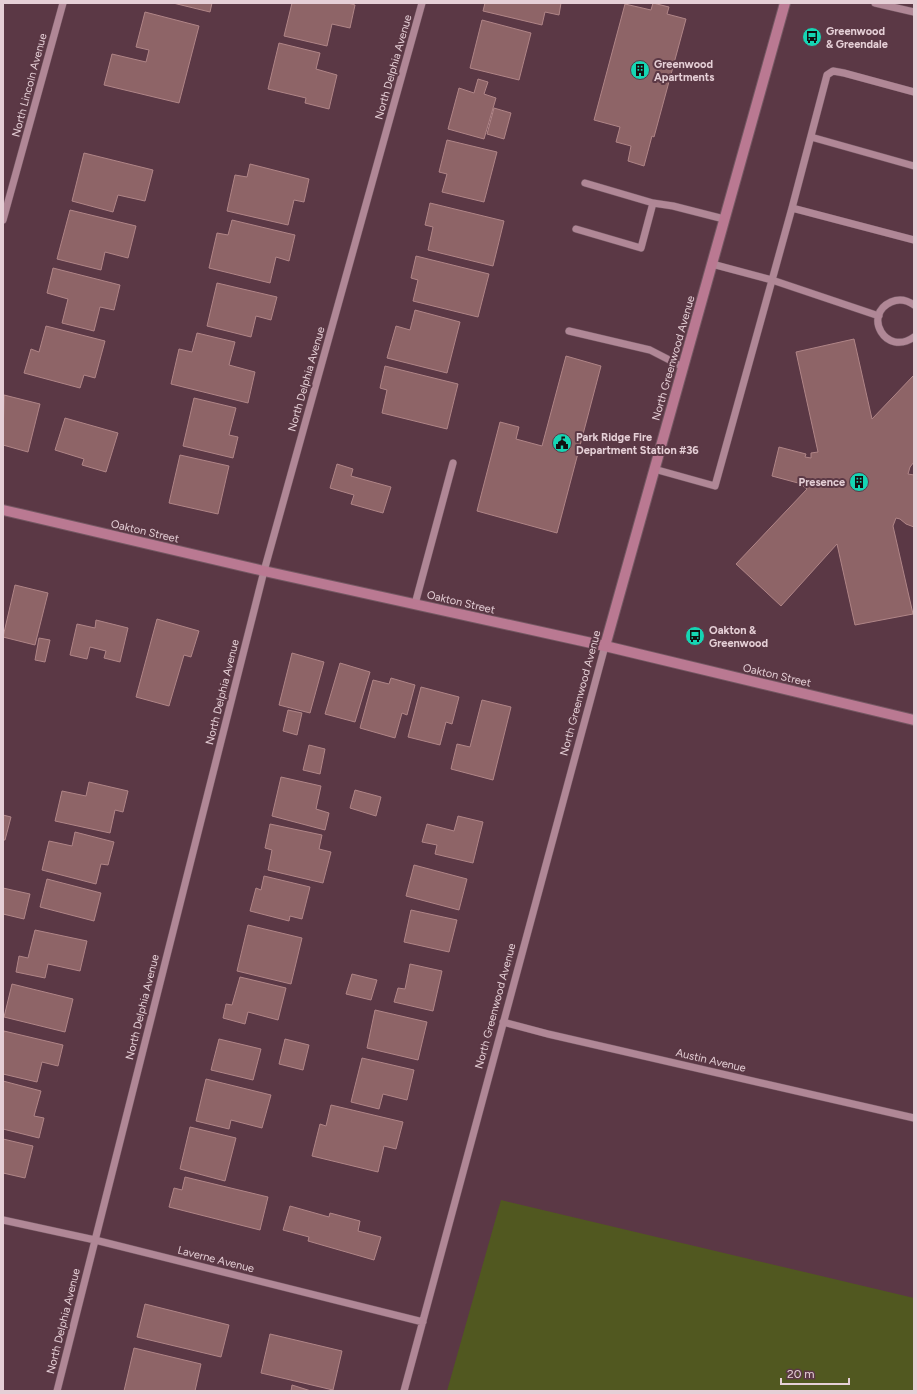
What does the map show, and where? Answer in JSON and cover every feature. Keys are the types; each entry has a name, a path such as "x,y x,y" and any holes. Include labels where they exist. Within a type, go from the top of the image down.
{"main road":[{"name":"North Greenwood Avenue","path":"604,646 785,3"},
{"name":"Oakton Street","path":"3,510 264,571 604,646 914,720"}],"street":[{"name":"North Lincoln Avenue","path":"3,220 63,3"},
{"name":"North Delphia Avenue","path":"57,1391 264,571 422,3"},
{"path":"875,3 914,12"},
{"path":"654,469 715,486 792,208 827,74 833,71 914,92"},
{"path":"811,137 914,166"},
{"path":"585,184 654,203 673,206 724,219"},
{"path":"576,229 641,248 654,203"},
{"path":"792,208 914,240"},
{"path":"712,264 772,280 879,316"},
{"path":"914,305 908,301 893,301 881,309 878,323 880,330 888,340 901,343 914,337"},
{"path":"569,331 650,350 683,367"},
{"path":"415,604 453,463"},
{"name":"North Greenwood Avenue","path":"404,1391 604,646"},
{"name":"Austin Avenue","path":"503,1022 548,1034 914,1118"},
{"name":"Laverne Avenue","path":"3,1220 94,1240 423,1322"}],"green space":[{"path":"501,1200 914,1298 914,1391 447,1391"}],"building":[{"path":"173,3 212,3 210,12"},
{"path":"292,3 348,3 355,5 350,28 332,24 327,46 284,36"},
{"path":"485,3 561,3 559,15 545,12 542,25 483,11"},
{"name":"Greenwood Apartments","path":"653,3 669,7 667,14 686,19 654,137 652,136 644,166 628,161 631,146 616,142 620,127 594,120 625,4 651,10"},
{"path":"145,12 199,26 179,103 104,85 112,54 146,62 149,50 136,47"},
{"path":"482,20 531,33 519,80 470,68"},
{"path":"279,43 320,53 316,69 337,75 329,109 305,103 306,98 268,89"},
{"path":"478,79 488,82 484,94 496,98 484,139 448,129 459,88 474,93"},
{"path":"494,108 511,113 504,139 487,134"},
{"path":"447,140 497,152 484,202 442,192 447,174 439,172"},
{"path":"84,153 153,170 145,201 118,195 113,212 72,201"},
{"path":"250,164 309,179 304,202 294,200 288,225 227,211 235,175 247,177"},
{"path":"430,203 504,221 493,266 428,250 433,227 425,225"},
{"path":"70,210 136,226 128,258 105,252 101,270 57,259"},
{"path":"232,220 295,235 289,261 276,257 270,283 209,268 217,233 228,235"},
{"path":"416,256 489,274 478,317 413,301 418,280 411,278"},
{"path":"53,268 120,285 114,310 100,307 94,331 62,323 68,299 47,293"},
{"path":"217,283 277,297 271,320 256,316 251,337 207,326"},
{"path":"415,310 460,322 447,373 387,358 396,326 410,330"},
{"path":"46,326 105,341 95,378 84,375 80,388 24,373 31,349 39,352"},
{"path":"197,333 235,342 229,365 255,372 248,403 171,384 179,349 192,352"},
{"name":"Presence","path":"854,339 872,419 914,375 914,462 910,467 908,474 914,475 914,527 896,518 893,526 913,614 855,625 837,544 781,606 736,564 807,489 802,485 803,481 799,480 798,483 772,476 779,447 806,454 805,457 811,458 811,453 818,452 796,352"},
{"name":"Park Ridge Fire Department Station #36","path":"566,356 601,366 557,533 477,511 500,422 519,427 516,439 542,446"},
{"path":"385,366 458,384 447,429 382,413 387,390 380,388"},
{"path":"4,395 40,404 28,452 3,445"},
{"path":"194,398 236,408 229,435 238,437 233,458 183,446"},
{"path":"65,418 118,433 106,472 82,465 84,459 55,450"},
{"path":"180,455 229,466 218,514 169,503"},
{"path":"337,464 353,469 351,476 391,487 383,513 351,504 354,495 330,488"},
{"path":"15,585 48,593 35,645 3,637"},
{"path":"157,619 199,631 191,657 184,655 169,706 136,697"},
{"path":"96,620 128,628 120,662 104,658 106,651 90,647 87,659 70,655 77,624 95,628"},
{"path":"39,638 50,640 45,662 35,660"},
{"path":"292,653 324,662 310,713 279,705"},
{"path":"340,663 370,672 355,722 325,714"},
{"path":"391,678 415,685 407,715 402,713 395,738 360,728 373,680 389,684"},
{"path":"421,687 459,697 452,724 446,722 440,745 408,737"},
{"path":"482,700 511,707 493,780 451,769 457,744 470,747"},
{"path":"288,710 302,713 297,735 283,731"},
{"path":"309,745 325,749 320,774 303,770"},
{"path":"281,777 321,786 316,809 329,813 325,830 272,816"},
{"path":"89,782 128,791 123,812 115,810 110,833 55,821 62,791 86,796"},
{"path":"355,790 381,797 376,816 350,808"},
{"path":"3,815 11,817 5,840 3,840"},
{"path":"458,816 483,822 473,863 435,854 437,845 422,842 427,824 454,831"},
{"path":"270,824 322,835 319,849 331,852 323,883 268,870 272,850 265,848"},
{"path":"75,832 114,842 108,865 101,864 96,884 42,870 49,841 72,846"},
{"path":"414,865 467,879 459,910 406,896"},
{"path":"264,876 310,887 302,919 290,916 289,921 250,911 256,888 261,890"},
{"path":"47,879 101,893 94,921 40,907"},
{"path":"3,888 30,894 24,919 3,914"},
{"path":"411,910 457,920 449,952 404,942"},
{"path":"248,925 302,938 291,984 237,971"},
{"path":"35,930 87,941 80,971 48,964 45,978 16,972 19,956 28,958"},
{"path":"410,964 442,971 433,1011 394,1002 398,988 405,989"},
{"path":"352,974 377,980 371,1000 346,994"},
{"path":"240,977 286,988 278,1020 248,1012 245,1024 223,1018 226,1004 232,1005"},
{"path":"12,984 73,999 65,1032 4,1017"},
{"path":"375,1010 427,1022 418,1060 367,1048"},
{"path":"4,1031 63,1045 58,1066 42,1062 37,1082 3,1074"},
{"path":"219,1039 261,1049 253,1080 211,1070"},
{"path":"285,1039 309,1045 303,1070 279,1064"},
{"path":"362,1058 414,1070 407,1100 383,1094 379,1109 351,1102"},
{"path":"206,1079 271,1095 262,1128 231,1120 229,1129 196,1121"},
{"path":"3,1081 41,1091 34,1116 44,1118 39,1138 3,1129"},
{"path":"331,1105 403,1122 396,1149 384,1146 378,1172 312,1156 320,1124 326,1126"},
{"path":"190,1127 236,1138 225,1181 180,1169"},
{"path":"3,1139 33,1146 25,1178 3,1173"},
{"path":"185,1177 268,1197 260,1230 169,1207 174,1188 182,1190"},
{"path":"290,1206 329,1217 330,1213 360,1221 358,1231 381,1237 374,1260 308,1241 309,1237 283,1230"},
{"path":"145,1304 229,1325 221,1357 137,1337"},
{"path":"270,1334 342,1351 333,1390 261,1373"},
{"path":"134,1348 201,1364 195,1391 124,1391"},
{"path":"292,1385 311,1391 291,1391"}],"place":[{"name":"Greenwood & Greendale","path":"812,37"},
{"name":"Greenwood Apartments","path":"640,70"},
{"name":"Park Ridge Fire Department Station #36","path":"562,443"},
{"name":"Presence","path":"859,482"},
{"name":"Oakton & Greenwood","path":"695,636"}]}
